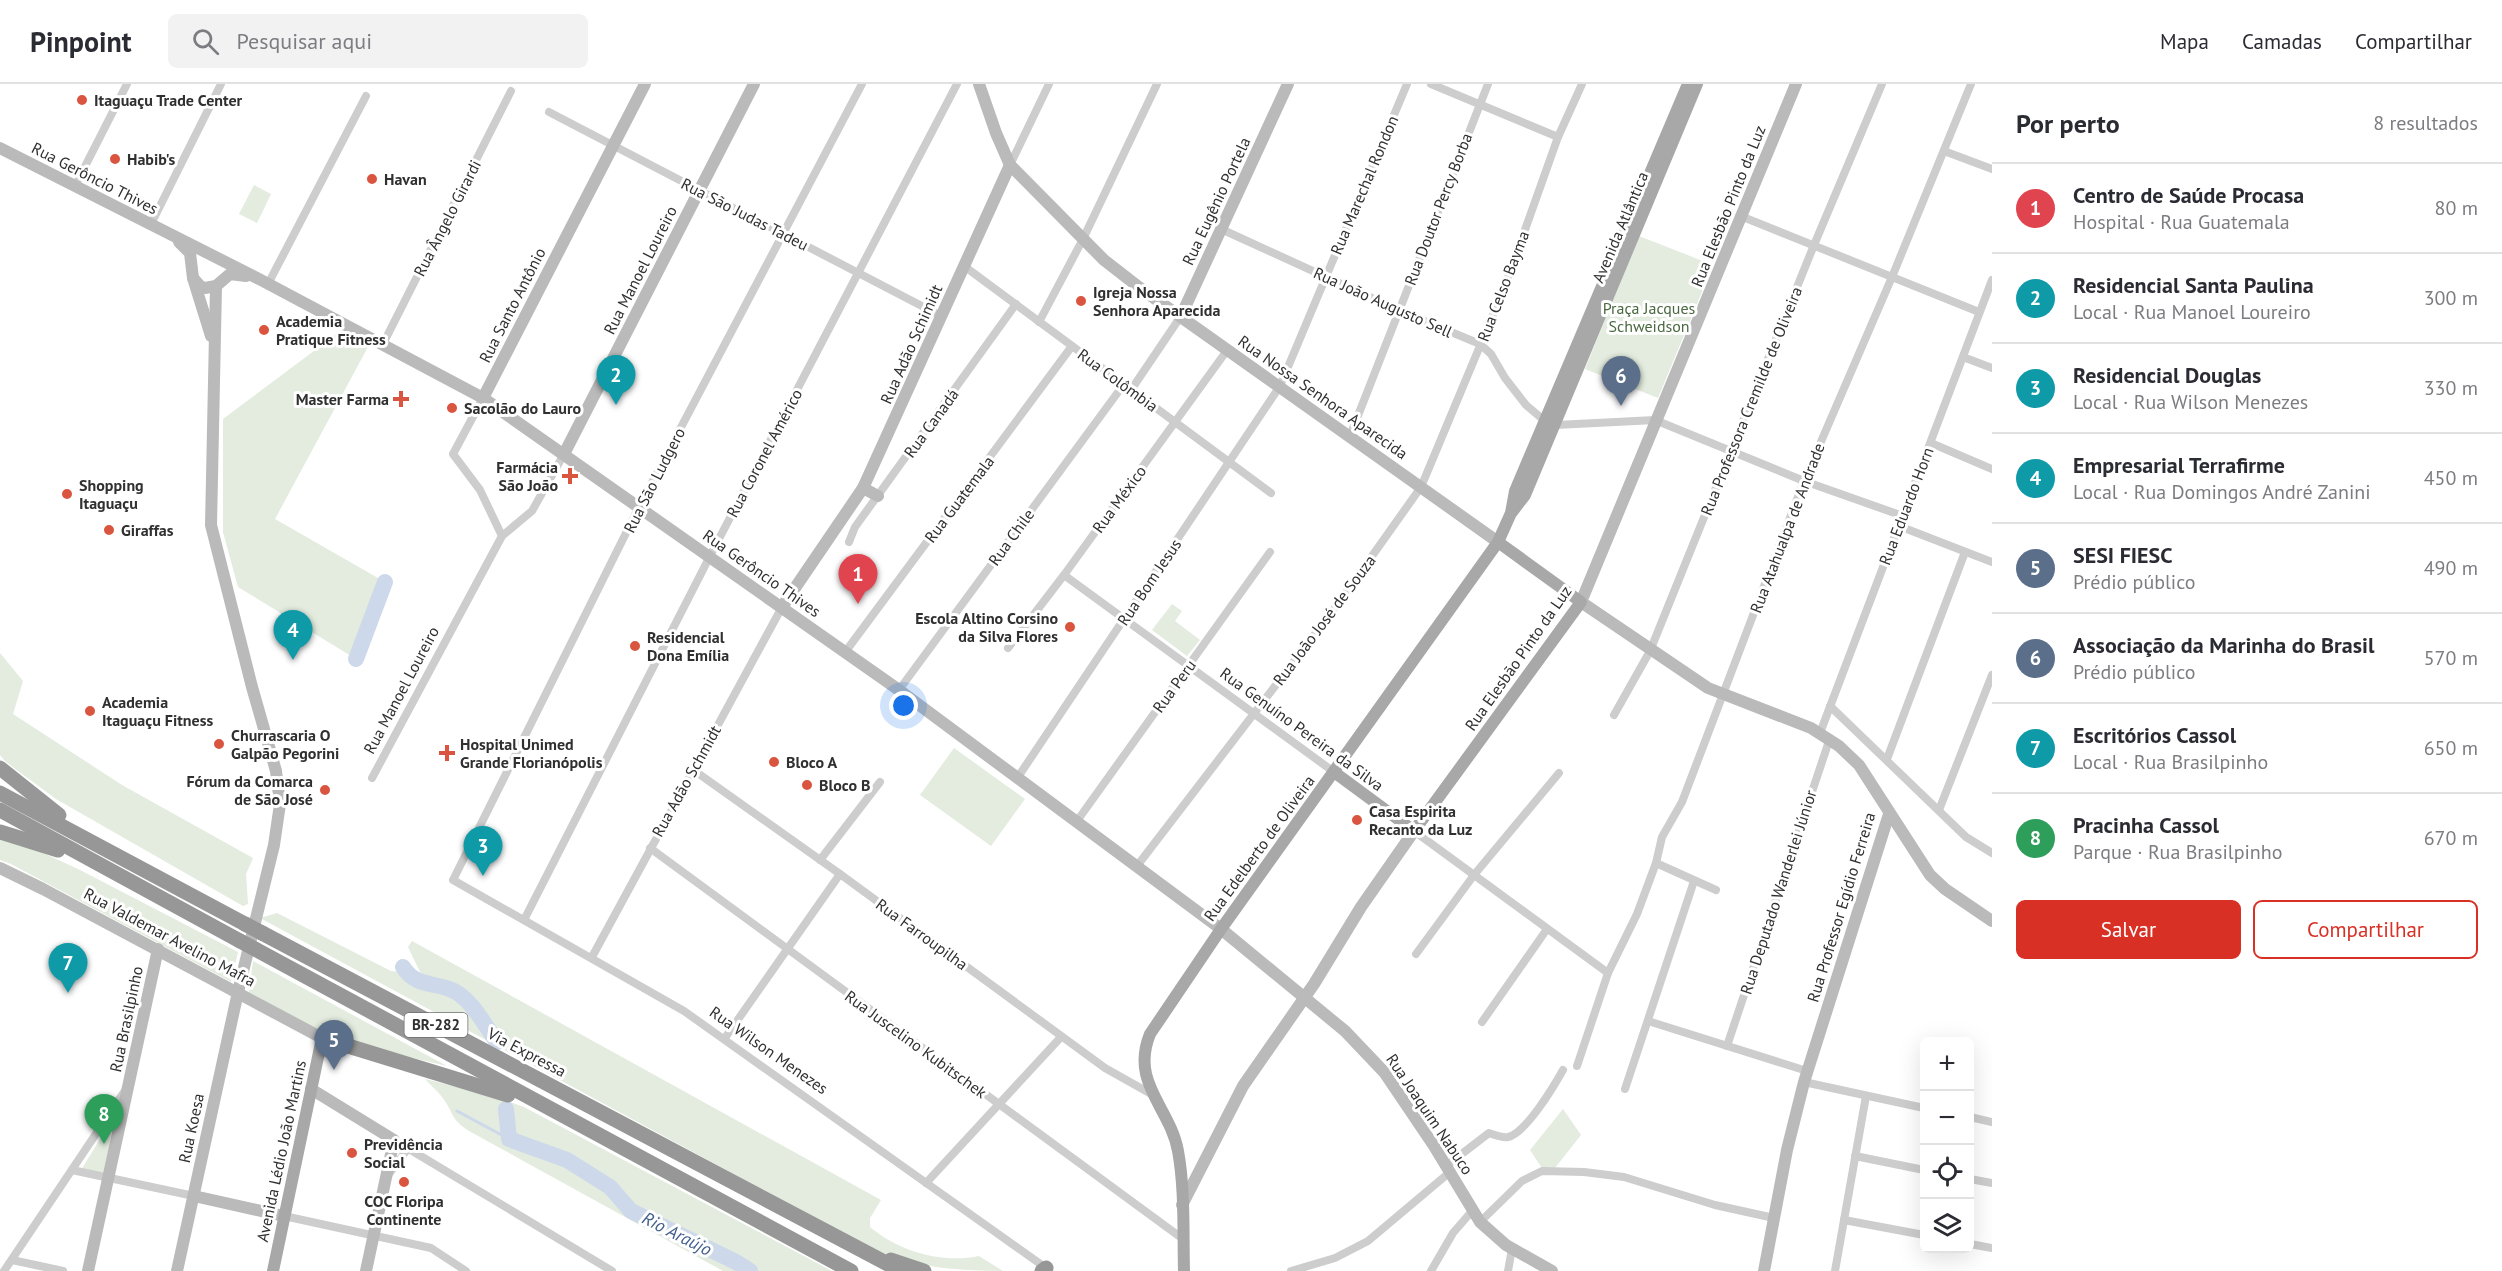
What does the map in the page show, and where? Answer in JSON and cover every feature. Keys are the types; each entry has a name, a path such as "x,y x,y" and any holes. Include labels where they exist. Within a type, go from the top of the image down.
{"highway":[{"path":"0,768 37,799 105,848"},
{"path":"0,793 105,848"},
{"path":"0,810 101,865"},
{"path":"0,832 101,865"},
{"name":"Via Expressa","path":"105,848 900,1271"},
{"name":"BR-282","path":"101,865 851,1271"},
{"path":"322,1038 548,1108"},
{"path":"860,1249 924,1271"}],"main road":[{"name":"Rua Santo Antônio","path":"483,398 645,84"},
{"name":"Rua Manoel Loureiro","path":"564,454 754,84"},
{"name":"Rua Nossa Senhora Aparecida","path":"979,84 1010,165 1122,276 1498,542"},
{"name":"Rua Eugênio Portela","path":"1181,316 1288,84"},
{"name":"Avenida Atlântica","path":"1648,191 1688,84"},
{"name":"Avenida Atlântica","path":"1498,542 1551,423 1648,191 1697,84"},
{"name":"Rua Elesbão Pinto da Luz","path":"1182,1205 1243,1086 1304,997 1361,907 1581,602 1655,420 1743,217 1796,84"},
{"name":"Rua Gerôncio Thives","path":"0,148 214,256 483,398 846,651 1221,929"},
{"name":"Rua Adão Schimidt","path":"782,607 863,488 1010,165"},
{"path":"174,237 190,253 192,274 213,343"},
{"path":"192,274 198,258 214,256 224,266 220,282"},
{"path":"192,274 206,288 220,282 230,274 239,274 264,282"},
{"name":"Rua Koesa","path":"177,1271 238,992 274,845 280,792 212,534 210,495 213,343 220,282"},
{"path":"863,488 878,496"},
{"name":"Rua Professor Egídio Ferreira","path":"1498,542 1650,651 1699,683 1722,695 1825,736 1859,765 1890,814 1805,1077 1787,1150 1764,1271"},
{"name":"Rua Edelberto de Oliveira","path":"1184,1271 1177,1148 1169,1125 1153,1095 1144,1065 1144,1054 1150,1034 1221,929 1498,542"},
{"name":"Rua Genuíno Pereira da Silva","path":"1334,772 1414,831"},
{"path":"1890,814 1922,864 1938,883 1992,921"},
{"name":"Rua Valdemar Avelino Mafra","path":"0,868 158,949 322,1038"},
{"name":"Rua Joaquim Nabuco","path":"1221,929 1345,1031 1379,1066 1448,1169 1480,1222 1512,1249 1552,1271"},
{"name":"Rua Brasilpinho","path":"88,1271 158,949"},
{"name":"Avenida Lédio João Martins","path":"273,1271 322,1038"},
{"path":"311,1089 394,1140 366,1271"},
{"path":"194,1196 284,1216"}],"street":[{"path":"75,186 127,84"},
{"path":"150,224 221,84"},
{"name":"Rua São Ludgero","path":"453,880 639,507 862,84"},
{"name":"Rua Coronel Américo","path":"524,920 710,556 957,84"},
{"name":"Rua Adão Schimidt","path":"1010,165 1049,84"},
{"path":"1039,322 1083,239 1157,84"},
{"name":"Rua Marechal Rondon","path":"1280,386 1407,84"},
{"path":"1431,84 1558,137"},
{"name":"Rua Doutor Percy Borba","path":"1350,436 1488,84"},
{"name":"Rua Celso Bayma","path":"1421,487 1505,286 1558,137 1582,84"},
{"name":"Rua Professora Cremilde de Oliveira","path":"1614,715 1650,651 1814,245 1882,84"},
{"name":"Rua Atahualpa de Andrade","path":"1577,1066 1608,973 1636,914 1656,863 1662,837 1682,802 1804,481 1892,277 1971,84"},
{"name":"Rua Ângelo Girardi","path":"383,344 511,91"},
{"path":"264,282 366,96"},
{"name":"Rua São Judas Tadeu","path":"549,112 941,316"},
{"path":"1944,151 1992,169"},
{"path":"1743,217 1979,312"},
{"name":"Rua João Augusto Sell","path":"1221,230 1398,310 1480,344 1491,354 1517,395 1551,423"},
{"name":"Rua Colômbia","path":"964,266 1271,494"},
{"name":"Rua Eduardo Horn","path":"1825,736 1830,706 1992,280"},
{"name":"Rua Canadá","path":"849,542 855,527 1016,304"},
{"name":"Rua Eugênio Portela","path":"1127,387 1181,316"},
{"name":"Rua Guatemala","path":"846,651 1072,346"},
{"name":"Rua México","path":"1008,648 1064,575 1228,349"},
{"path":"1963,357 1992,368"},
{"name":"Rua Bom Jesus","path":"1017,777 1280,386"},
{"name":"Rua Chile","path":"899,690 1127,387"},
{"name":"Rua Santo Antônio","path":"483,398 453,454 480,490 502,536"},
{"path":"1551,423 1655,420 1804,481 1903,516"},
{"path":"1931,443 1992,469"},
{"name":"Rua Manoel Loureiro","path":"372,778 502,536 532,511 564,454"},
{"name":"Rua João José de Souza","path":"1137,866 1338,604 1421,487"},
{"path":"1899,526 1992,562"},
{"name":"Rua Peru","path":"1077,821 1270,552"},
{"path":"1887,759 1965,552"},
{"name":"Rua Genuíno Pereira da Silva","path":"1064,575 1334,772"},
{"name":"Rua Adão Schmidt","path":"592,957 692,769 782,607"},
{"path":"1939,810 1992,675"},
{"path":"1830,706 1966,837 1992,853"},
{"name":"Rua Deputado Wanderlei Júnior","path":"1727,1046 1825,736"},
{"name":"Rua Farroupilha","path":"692,769 840,874 1104,1068 1153,1095"},
{"path":"1416,954 1474,875 1559,773"},
{"path":"820,860 880,782"},
{"name":"Rua Genuíno Pereira da Silva","path":"1414,831 1608,973"},
{"name":"Rua Juscelino Kubitschek","path":"650,848 1183,1239"},
{"path":"1656,863 1716,890"},
{"path":"725,1038 840,874"},
{"name":"Rua Wilson Menezes","path":"453,880 658,994 725,1038 1046,1270"},
{"path":"1625,1089 1694,881"},
{"path":"1482,1022 1548,929"},
{"path":"1648,1021 1727,1046 1805,1077 1866,1096 1920,1107"},
{"path":"926,1183 1061,1037"},
{"path":"1291,1271 1335,1257 1362,1244 1409,1208 1489,1133 1505,1137 1515,1133 1542,1105 1563,1070"},
{"path":"4,1271 128,1087"},
{"path":"1834,1271 1866,1096"},
{"path":"1974,1119 1992,1122"},
{"path":"394,1140 612,1271"},
{"path":"388,1176 406,1151"},
{"path":"1855,1156 1920,1169"},
{"path":"72,1170 194,1196"},
{"path":"1480,1222 1522,1181 1542,1171 1584,1172 1624,1177 1715,1205 1774,1218"},
{"path":"1974,1180 1992,1183"},
{"path":"1431,1271 1453,1233 1472,1211"},
{"path":"284,1216 431,1248 466,1271"},
{"path":"1844,1220 1920,1234"},
{"path":"1974,1245 1992,1248"},
{"path":"1508,1271 1512,1249"},
{"path":"12,1260 63,1271"}],"green space":[{"path":"254,185 271,194 257,223 239,214"},
{"name":"Praça Jacques Schweidson","path":"1639,236 1713,265 1658,398 1585,369"},
{"path":"342,330 369,345 275,519 385,582 356,659 238,587 223,532 223,419"},
{"path":"1172,604 1182,611 1175,621 1200,640 1187,656 1152,630"},
{"path":"0,653 23,681 13,714 122,785 253,858 246,874 248,904 243,906 56,799 6,762 0,755"},
{"path":"954,748 1025,799 991,846 920,795"},
{"path":"0,838 26,845 80,870 238,952 231,982 0,860"},
{"path":"277,913 391,971 421,974 408,947 412,941 881,1200 870,1218 870,1227 894,1243 921,1254 936,1257 979,1256 1003,1271 943,1268 884,1255 260,918"},
{"path":"253,961 447,1066 342,1041 304,1024 249,992"},
{"path":"425,1079 494,1096 524,1107 832,1271 723,1271 469,1131 455,1119 442,1097"},
{"path":"1563,1109 1581,1135 1555,1168 1542,1168 1530,1150"},
{"path":"113,1118 106,1175 81,1170"}],"waterway":[{"name":"Rio Araújo","path":"356,659 385,582"},
{"name":"Rio Araújo","path":"403,967 421,982 456,992 474,1008 497,1042"},
{"name":"Rio Araújo","path":"506,1109 509,1139 567,1160 610,1187 631,1211 750,1271"},
{"path":"457,1111 509,1139"}],"place":[{"name":"Itaguaçu Trade Center","path":"82,100"},
{"name":"Habib's","path":"115,159"},
{"name":"Havan","path":"372,179"},
{"name":"Igreja Nossa Senhora Aparecida","path":"1081,301"},
{"name":"Academia Pratique Fitness","path":"264,330"},
{"name":"Master Farma","path":"401,399"},
{"name":"Residencial Santa Paulina","path":"616,405"},
{"name":"Associação da Marinha do Brasil","path":"1621,406"},
{"name":"Sacolão do Lauro","path":"452,408"},
{"name":"Farmácia São João","path":"570,476"},
{"name":"Shopping Itaguaçu","path":"67,494"},
{"name":"Giraffas","path":"109,530"},
{"name":"Centro de Saúde Procasa","path":"858,604"},
{"name":"Escola Altino Corsino da Silva Flores","path":"1070,627"},
{"name":"Residencial Dona Emília","path":"635,646"},
{"name":"Empresarial Terrafirme","path":"293,660"},
{"name":"Academia Itaguaçu Fitness","path":"90,711"},
{"name":"Churrascaria O Galpão Pegorini","path":"219,744"},
{"name":"Hospital Unimed Grande Florianópolis","path":"447,753"},
{"name":"Bloco A","path":"774,762"},
{"name":"Bloco B","path":"807,785"},
{"name":"Fórum da Comarca de São José","path":"325,790"},
{"name":"Casa Espirita Recanto da Luz","path":"1357,820"},
{"name":"Residencial Douglas","path":"483,876"},
{"name":"Escritórios Cassol","path":"68,993"},
{"name":"SESI FIESC","path":"334,1070"},
{"name":"Pracinha Cassol","path":"104,1144"},
{"name":"Previdência Social","path":"352,1153"},
{"name":"COC Floripa Continente","path":"404,1182"}]}
